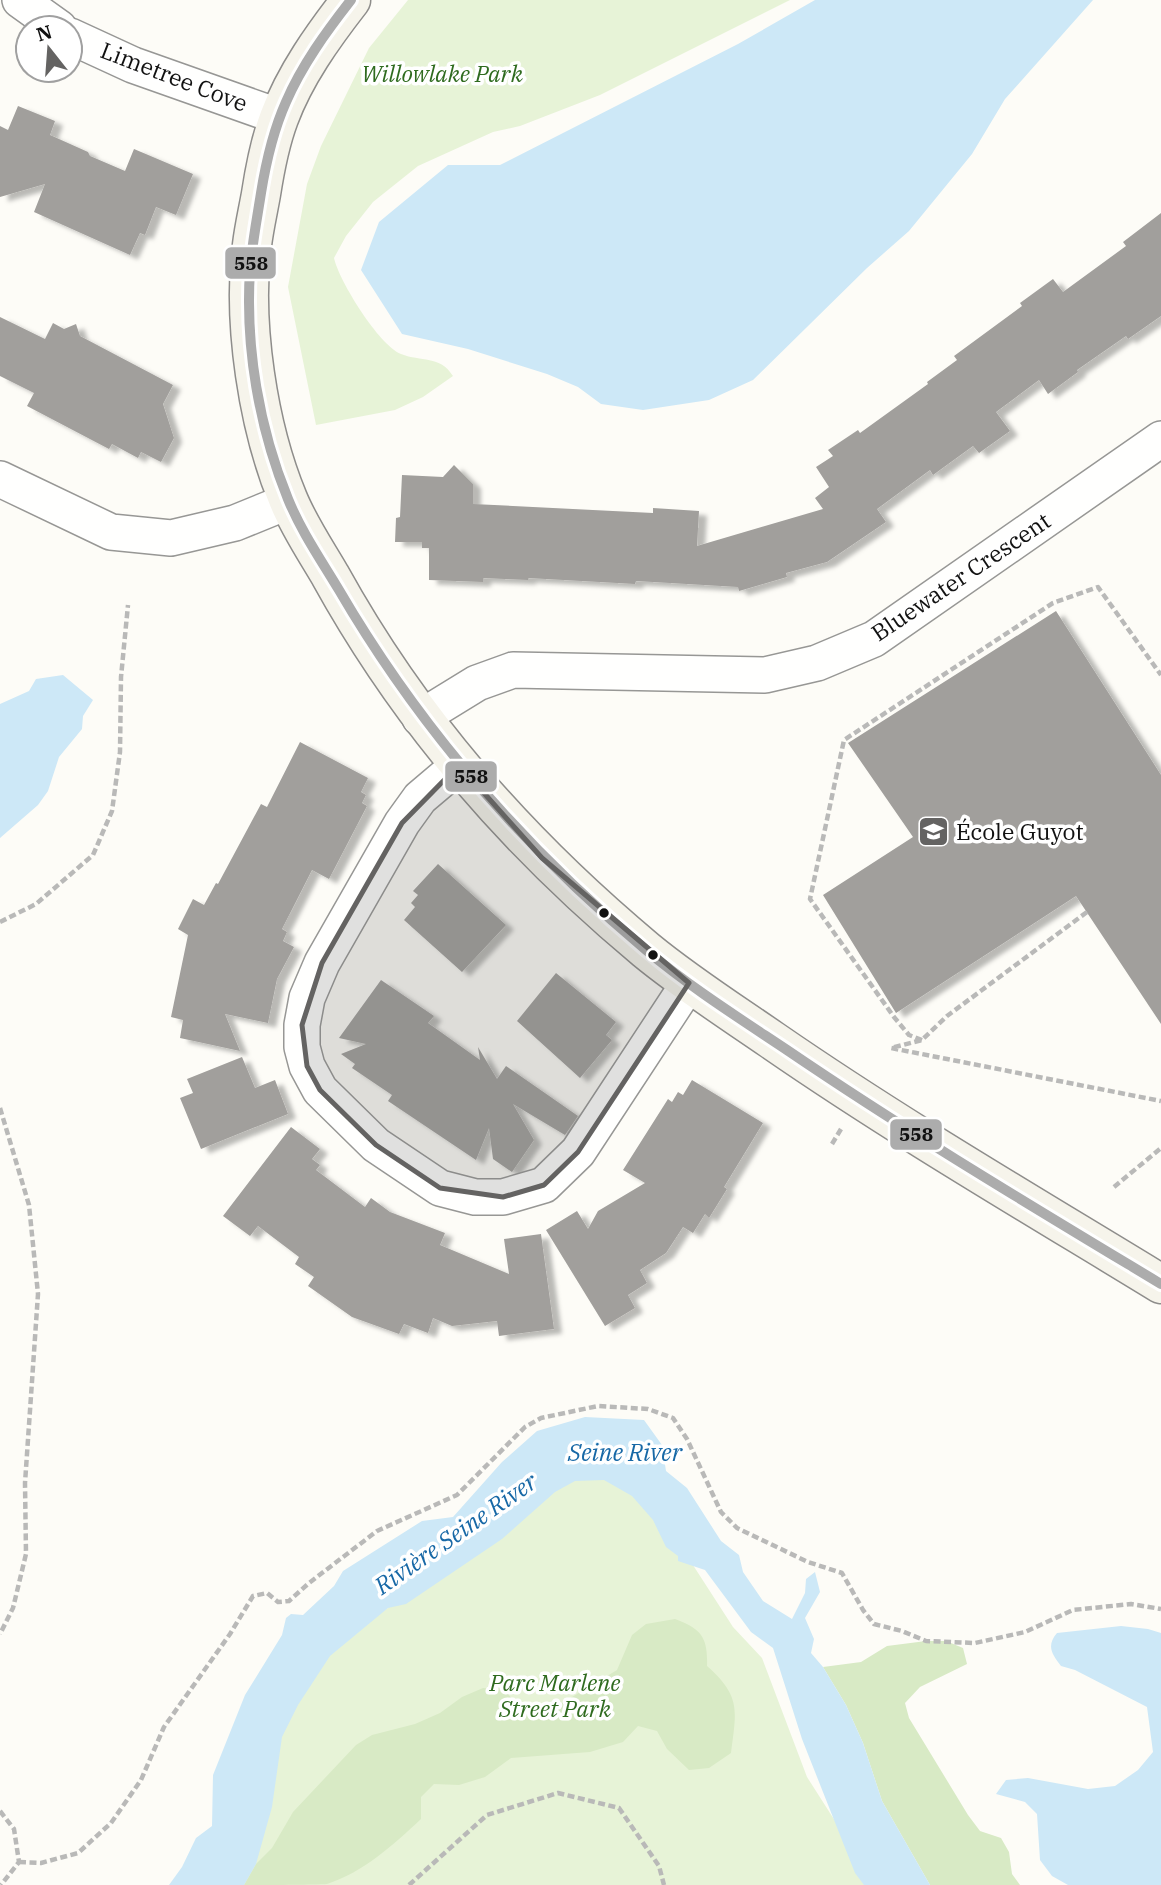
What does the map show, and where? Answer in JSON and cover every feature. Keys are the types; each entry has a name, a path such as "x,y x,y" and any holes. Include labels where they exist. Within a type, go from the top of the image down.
{"street":[{"path":"20,0 40,14"},
{"path":"351,0 326,31 280,117 267,159 251,247 250,309 259,399 289,502 358,627 420,718 458,765 542,858 646,950 689,983 858,1100 1161,1284"},
{"name":"Limetree Cove","path":"84,42 133,65 280,117"},
{"name":"Bluewater Crescent","path":"420,718 477,683 513,670 765,675 817,663 874,639 1161,439"},
{"path":"0,479 111,531 171,538 235,523 289,502"},
{"path":"458,765 420,798 402,823 322,963 306,998 302,1047 307,1066 320,1090 376,1146 440,1188 474,1197 503,1197 544,1185 578,1152 689,983"}],"path":[{"path":"922,1040 909,1035 894,1017 810,899 845,740 1053,603 1098,587 1161,675"},
{"path":"0,922 36,904 93,855 112,811 120,752 121,677 128,605"},
{"path":"1087,912 947,1016 922,1040 891,1048 1161,1101"},
{"path":"0,1108 29,1205 38,1294 25,1483 26,1554 13,1608 0,1634"},
{"path":"832,1144 845,1122"},
{"path":"1114,1186 1161,1148"},
{"path":"19,1862 41,1863 78,1853 111,1823 141,1780 164,1727 217,1654 253,1596 267,1593 278,1601 289,1601 377,1531 457,1495 525,1427 541,1418 568,1411 598,1406 648,1409 673,1418 687,1439 721,1512 737,1528 808,1562 842,1573 874,1624 926,1641 975,1643 1025,1632 1073,1610 1132,1604 1161,1609"},
{"path":"409,1885 487,1815 558,1793 619,1808 659,1866 664,1885"},
{"path":"0,1811 14,1829 19,1862 1,1885"}],"highlighted area":[{"path":"459,765 542,858 689,983 578,1152 544,1185 503,1197 440,1188 376,1145 320,1090 307,1066 302,1025 322,963 402,823"}],"green space":[{"name":"Willowlake Park","path":"408,0 790,0 600,95 520,126 493,132 418,166 373,202 346,236 334,258 337,268 371,326 392,348 401,354 436,362 448,369 453,376 423,397 395,410 316,425 288,287 307,184 321,146 369,48"},
{"name":"Parc Marlene Street Park","path":"600,1455 691,1562 733,1627 762,1658 807,1777 876,1885 212,1885 292,1677"},
{"path":"675,1619 692,1627 702,1636 707,1666 726,1687 734,1705 731,1753 709,1768 689,1770 667,1749 657,1731 638,1726 623,1742 590,1752 511,1758 485,1777 459,1785 434,1784 421,1797 421,1819 377,1857 341,1879 327,1884 244,1885 256,1864 272,1848 293,1812 356,1745 372,1735 415,1724 483,1688 504,1690 530,1718 547,1712 617,1670 632,1635 646,1624"},
{"path":"946,1641 963,1648 967,1664 920,1687 905,1703 909,1718 980,1831 1001,1838 1009,1852 1012,1874 1020,1885 930,1885 882,1801 863,1743 846,1705 823,1667 861,1662 887,1646"}],"water":[{"path":"815,0 1093,0 1005,99 972,154 909,231 867,268 753,380 709,400 643,410 601,404 578,387 547,374 468,349 402,334 361,270 379,222 448,165 500,165 738,44"},
{"path":"63,675 93,700 83,716 82,729 59,757 48,791 38,805 0,838 0,704 29,691 36,679"},
{"name":"Seine River","path":"585,1417 644,1420 662,1445 666,1471 687,1488 721,1541 739,1555 743,1572 763,1601 792,1619 805,1593 806,1579 815,1572 820,1592 805,1618 814,1639 811,1653 823,1667 846,1705 863,1743 882,1801 930,1885 864,1885 855,1873 802,1739 773,1648 751,1632 705,1570 678,1561 678,1556 666,1547 653,1520 632,1496 604,1480 575,1481 555,1492 502,1539 406,1604 388,1608 330,1656 298,1705 282,1737 272,1807 256,1864 244,1885 169,1885 182,1867 196,1838 212,1826 213,1775 245,1695 282,1635 286,1618 291,1614 303,1615 334,1586 343,1571 422,1521 453,1517 502,1462 537,1431"},
{"path":"1121,1626 1161,1633 1161,1885 1068,1885 1052,1876 1040,1860 1037,1814 1025,1802 996,1794 1006,1780 1028,1778 1088,1789 1115,1786 1138,1770 1153,1752 1147,1707 1075,1670 1061,1666 1052,1650 1052,1642 1057,1633"}],"building":[{"path":"18,106 55,121 50,135 125,171 134,149 193,174 176,215 156,207 145,235 140,233 130,255 34,212 45,184 0,197 0,126 8,130"},
{"path":"1161,213 1161,316 1128,339 1126,336 1048,394 1039,380 996,412 1010,431 979,453 973,446 933,475 930,470 877,509 886,522 827,562 786,573 787,577 739,591 738,587 636,581 635,584 528,578 483,578 483,582 429,580 429,548 422,548 422,542 395,542 396,518 400,517 402,475 443,477 454,465 473,484 473,504 653,513 653,508 699,511 697,546 823,509 815,498 829,487 816,467 833,456 828,450 858,430 860,433 928,384 927,382 957,360 954,356 1022,306 1020,303 1053,279 1063,292 1126,246 1123,242"},
{"path":"0,317 45,339 53,323 64,329 76,324 80,336 173,385 163,404 174,438 161,462 141,452 138,458 112,444 109,449 27,406 34,393 0,376"},
{"name":"École Guyot","path":"1056,611 1161,775 1161,1024 1076,896 896,1013 823,895 913,837 848,743"},
{"path":"300,742 368,778 361,792 366,795 362,803 367,806 329,879 312,870 282,929 287,932 283,941 294,947 277,979 268,1023 225,1014 240,1051 180,1038 183,1020 171,1017 188,935 178,929 193,899 204,905 216,883 218,884 261,804 267,807"},
{"path":"438,864 506,925 462,972 404,920 415,907 411,903 418,895 413,891"},
{"path":"556,973 616,1022 606,1035 612,1040 580,1078 517,1021"},
{"path":"381,980 434,1016 428,1023 480,1060 478,1047 497,1079 506,1066 578,1116 565,1135 513,1104 534,1140 512,1172 493,1159 489,1128 476,1160 388,1101 392,1095 352,1068 355,1064 341,1054 366,1044 339,1038"},
{"path":"242,1057 255,1088 275,1080 288,1114 201,1149 180,1098 193,1093 187,1079"},
{"path":"692,1080 763,1123 724,1187 727,1189 709,1218 705,1214 693,1233 683,1227 666,1253 640,1270 647,1283 628,1295 635,1308 605,1326 546,1230 577,1211 588,1229 598,1211 645,1183 623,1170 668,1099 672,1102 678,1092 683,1095"},
{"path":"291,1127 320,1149 312,1159 320,1165 316,1170 365,1207 371,1198 390,1212 445,1233 440,1245 509,1274 504,1239 541,1234 554,1329 499,1336 497,1321 452,1326 433,1318 428,1333 404,1324 399,1334 352,1317 308,1286 314,1277 295,1264 299,1257 258,1226 250,1236 223,1216"}],"transit line":[{"name":"558","path":"351,0 299,75 274,135 263,181 252,251 249,299 256,387 278,472 299,523 370,641 403,690 476,783 557,870 663,964 879,1111 1161,1284"}],"place":[{"name":"École Guyot","path":"933,832"}],"water label":[{"name":"Rivière Seine River","path":"456,1534"}]}
